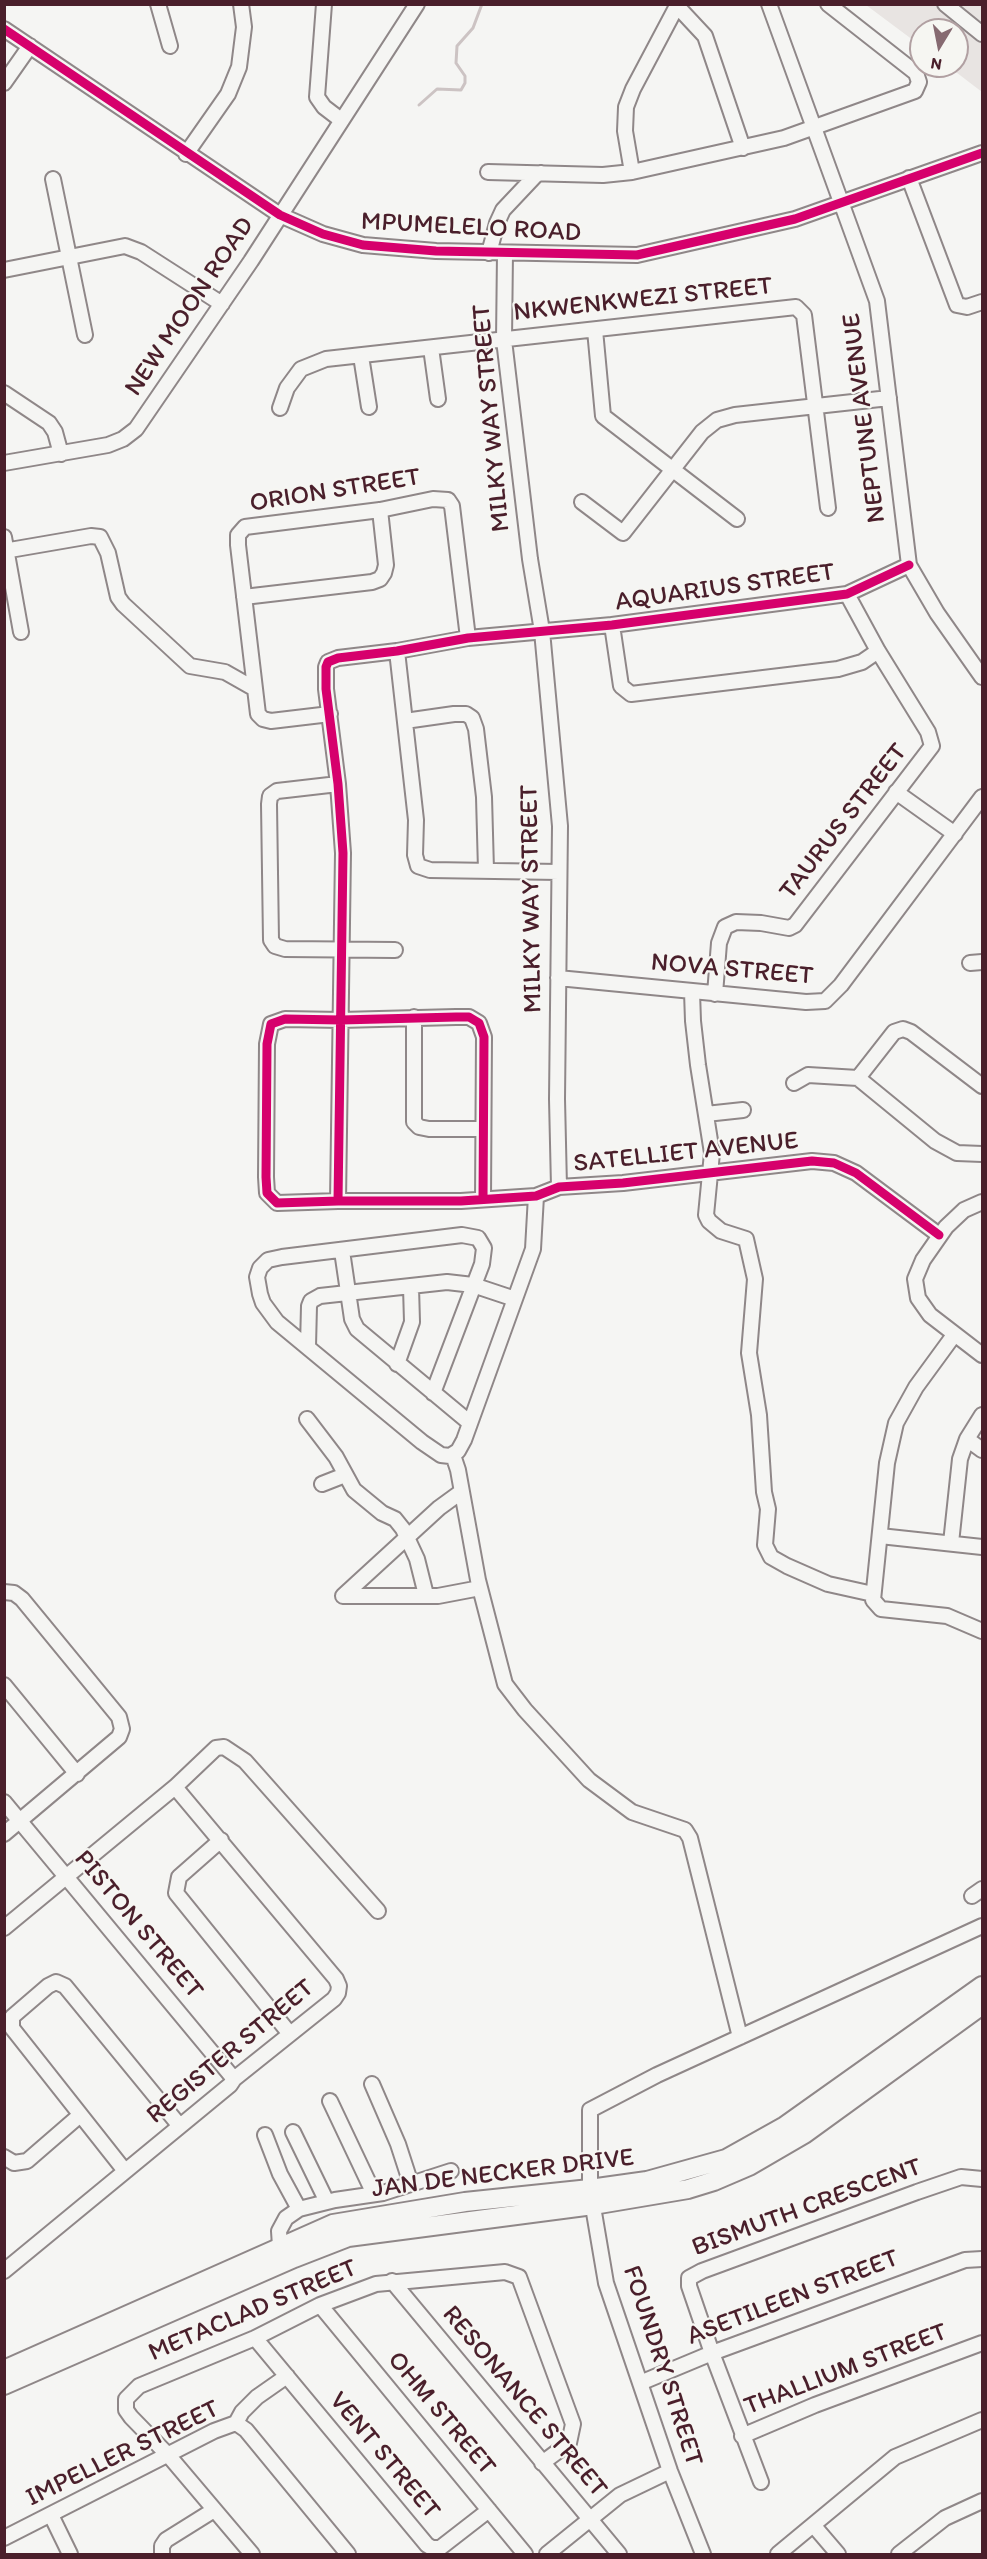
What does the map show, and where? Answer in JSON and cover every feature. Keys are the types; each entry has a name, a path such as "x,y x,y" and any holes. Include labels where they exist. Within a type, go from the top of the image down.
{"main road":[{"name":"JAN DE NECKER DRIVE","path":"4,2385 294,2258 348,2237 591,2197 705,2167 746,2149 785,2126 982,1986"},
{"name":"JAN DE NECKER DRIVE","path":"4,2370 333,2224 465,2202 591,2197 688,2189 749,2166 804,2134 982,2005"}],"street":[{"path":"158,4 170,46"},
{"path":"186,154 228,94 239,67 244,27 241,4"},
{"path":"324,4 317,98 324,107 341,120"},
{"name":"NEW MOON ROAD","path":"4,463 116,442 136,429 222,304 417,4"},
{"name":"NEPTUNE AVENUE","path":"770,4 877,301 909,565 937,613 982,677"},
{"path":"488,171 603,175 632,172 743,148 814,129 915,91 919,82 916,73 828,4"},
{"path":"945,4 982,34"},
{"path":"632,172 626,131 627,107 633,89 677,5 705,36 743,148"},
{"name":"MPUMELELO ROAD","path":"4,29 280,216 347,242 398,249 505,254 637,255 786,221 909,178 981,157"},
{"path":"4,83 30,46"},
{"path":"489,253 503,210 536,175 541,173"},
{"path":"909,178 957,305 967,307 982,302"},
{"path":"53,179 85,335"},
{"path":"4,270 117,247 130,247 222,304"},
{"name":"MILKY WAY STREET","path":"505,254 504,340 530,559 542,632 559,817 557,1099 559,1187"},
{"name":"NKWENKWEZI STREET","path":"280,408 287,388 301,369 326,359 796,307 804,315 828,508"},
{"path":"595,330 603,416 674,468 737,519"},
{"path":"431,348 438,399"},
{"path":"361,356 369,407"},
{"path":"4,393 49,423 55,432 61,454"},
{"path":"582,502 623,533 708,426 722,418 889,398"},
{"name":"ORION STREET","path":"330,714 267,720 258,714 238,541 242,529 250,525 380,510 433,499 445,499 450,502 468,638"},
{"path":"244,597 372,582 380,579 386,565 380,510"},
{"path":"21,632 5,546 91,536 100,537 104,543 120,600 179,658 198,669 225,672 255,689"},
{"name":"AQUARIUS STREET","path":"330,714 326,672 328,662 338,658 397,651 468,638 612,624 847,594 909,565"},
{"name":"TAURUS STREET","path":"715,994 719,943 724,928 736,922 792,927 931,749 932,740 913,705 878,651 847,594"},
{"path":"612,624 621,686 631,694 848,668 878,651"},
{"path":"397,651 416,820 417,865 422,869 430,870 559,872"},
{"path":"330,714 343,853 338,1201"},
{"path":"405,721 465,714 474,721 484,796 486,870"},
{"path":"338,784 282,790 270,796 269,923 271,940 279,948 395,950"},
{"path":"896,792 955,834"},
{"name":"NOVA STREET","path":"558,978 806,1002 825,1001 841,985 982,797"},
{"path":"692,992 693,1021 712,1153 707,1219 721,1231 746,1239 755,1279 749,1353 759,1415 764,1492 768,1509 765,1531 768,1552 771,1557 787,1566 828,1584 873,1594"},
{"path":"414,1017 414,1122 419,1127 429,1129 482,1129"},
{"path":"341,1020 469,1017 482,1027 484,1037 483,1199"},
{"name":"SATELLIET AVENUE","path":"341,1020 280,1019 270,1026 267,1044 267,1193 273,1202 282,1204 536,1196 559,1187 812,1161 834,1163 856,1173 939,1235"},
{"path":"858,1078 894,1032 905,1029 982,1086"},
{"path":"794,1083 808,1075 858,1078 935,1141 957,1153 982,1154"},
{"path":"706,1114 743,1110"},
{"path":"433,1393 482,1264 484,1248 482,1241 475,1236 462,1235 271,1258 260,1268 257,1282 263,1303 277,1322 422,1442 441,1455 453,1455 460,1448 470,1423 534,1249 536,1196"},
{"path":"982,1202 964,1210 939,1235 916,1273 916,1292 923,1308 954,1335 982,1355"},
{"path":"342,1251 352,1319 357,1329 470,1423"},
{"path":"308,1346 308,1311 311,1301 320,1296 447,1282 473,1285 515,1299"},
{"path":"397,1364 412,1322 411,1287"},
{"path":"954,1335 916,1387 896,1423 887,1463 873,1603 881,1608 947,1616 982,1631"},
{"path":"951,1543 960,1459 967,1439 982,1415"},
{"path":"307,1419 336,1457 345,1475 362,1498 395,1519 408,1537 417,1559 426,1595"},
{"path":"967,1439 982,1450"},
{"path":"453,1455 480,1588 505,1684 513,1697 589,1780 632,1812 685,1830 690,1838 740,2037 982,1926"},
{"path":"322,1484 345,1475"},
{"path":"461,1492 439,1508 343,1596 438,1596 480,1588"},
{"path":"880,1536 982,1547"},
{"path":"4,1592 14,1593 22,1599 121,1721 122,1729 119,1737 4,1834"},
{"path":"4,1685 77,1774"},
{"path":"4,1928 175,1787 216,1748 228,1749 245,1761 378,1911"},
{"name":"REGISTER STREET","path":"5,2269 334,1999 339,1986 175,1787"},
{"name":"PISTON STREET","path":"4,1802 234,2079"},
{"path":"221,1840 179,1877 176,1893 290,2034"},
{"path":"125,2171 15,2034 11,2026 15,2014 53,1983 62,1984 179,2126"},
{"name":"FOUNDRY STREET","path":"703,2554 670,2471 606,2283 591,2197 590,2110 657,2075 740,2037"},
{"path":"372,2084 398,2144 411,2184"},
{"path":"330,2101 374,2194"},
{"path":"4,2157 14,2163 27,2161 80,2116"},
{"path":"293,2132 327,2202"},
{"path":"265,2135 280,2174 299,2209"},
{"path":"280,2246 279,2231 286,2218 299,2209 374,2194 451,2171"},
{"name":"BISMUTH CRESCENT","path":"712,2353 689,2286 690,2277 961,2177 982,2179"},
{"name":"ASETILEEN STREET","path":"640,2383 712,2353 965,2260 982,2259"},
{"name":"METACLAD STREET","path":"169,2456 126,2410 128,2395 139,2386 255,2338 320,2305 376,2284 505,2272 519,2277 573,2424 569,2443 542,2463"},
{"name":"RESONANCE STREET","path":"392,2281 619,2554"},
{"name":"OHM STREET","path":"320,2305 525,2554"},
{"name":"VENT STREET","path":"255,2338 430,2547 440,2548 489,2510"},
{"name":"THALLIUM STREET","path":"712,2353 742,2436 815,2405 982,2343"},
{"path":"236,2423 242,2412 257,2397 287,2376"},
{"path":"778,2554 895,2457 982,2420"},
{"name":"IMPELLER STREET","path":"4,2538 169,2456 214,2431 236,2423 246,2430 348,2554"},
{"path":"742,2436 761,2482"},
{"path":"169,2456 252,2554"},
{"path":"547,2554 627,2491 670,2471"},
{"path":"899,2554 945,2518 982,2501"},
{"path":"162,2554 162,2546 166,2540 214,2510"},
{"path":"51,2515 70,2554"},
{"path":"814,2526 838,2554"}],"shaded area":[{"path":"866,5 982,5 982,92 964,78 969,78 969,18 909,18 909,37"}],"waterway":[{"path":"419,105 437,89 461,90 465,83 465,76 456,63 457,46 473,28 482,4"}],"cycle path":[{"path":"4,29 280,215 323,234 363,245 436,251 637,255 795,219 982,153"},
{"path":"338,1201 343,853 338,784 326,689 328,662 338,658 397,651 468,638 612,625 847,594 909,565"},
{"path":"483,1199 484,1037 479,1023 469,1017 456,1017 285,1019 271,1024 267,1044 266,1177 267,1193 277,1203 461,1201 536,1196 559,1187 623,1183 812,1161 834,1163 856,1173 939,1235"}]}
